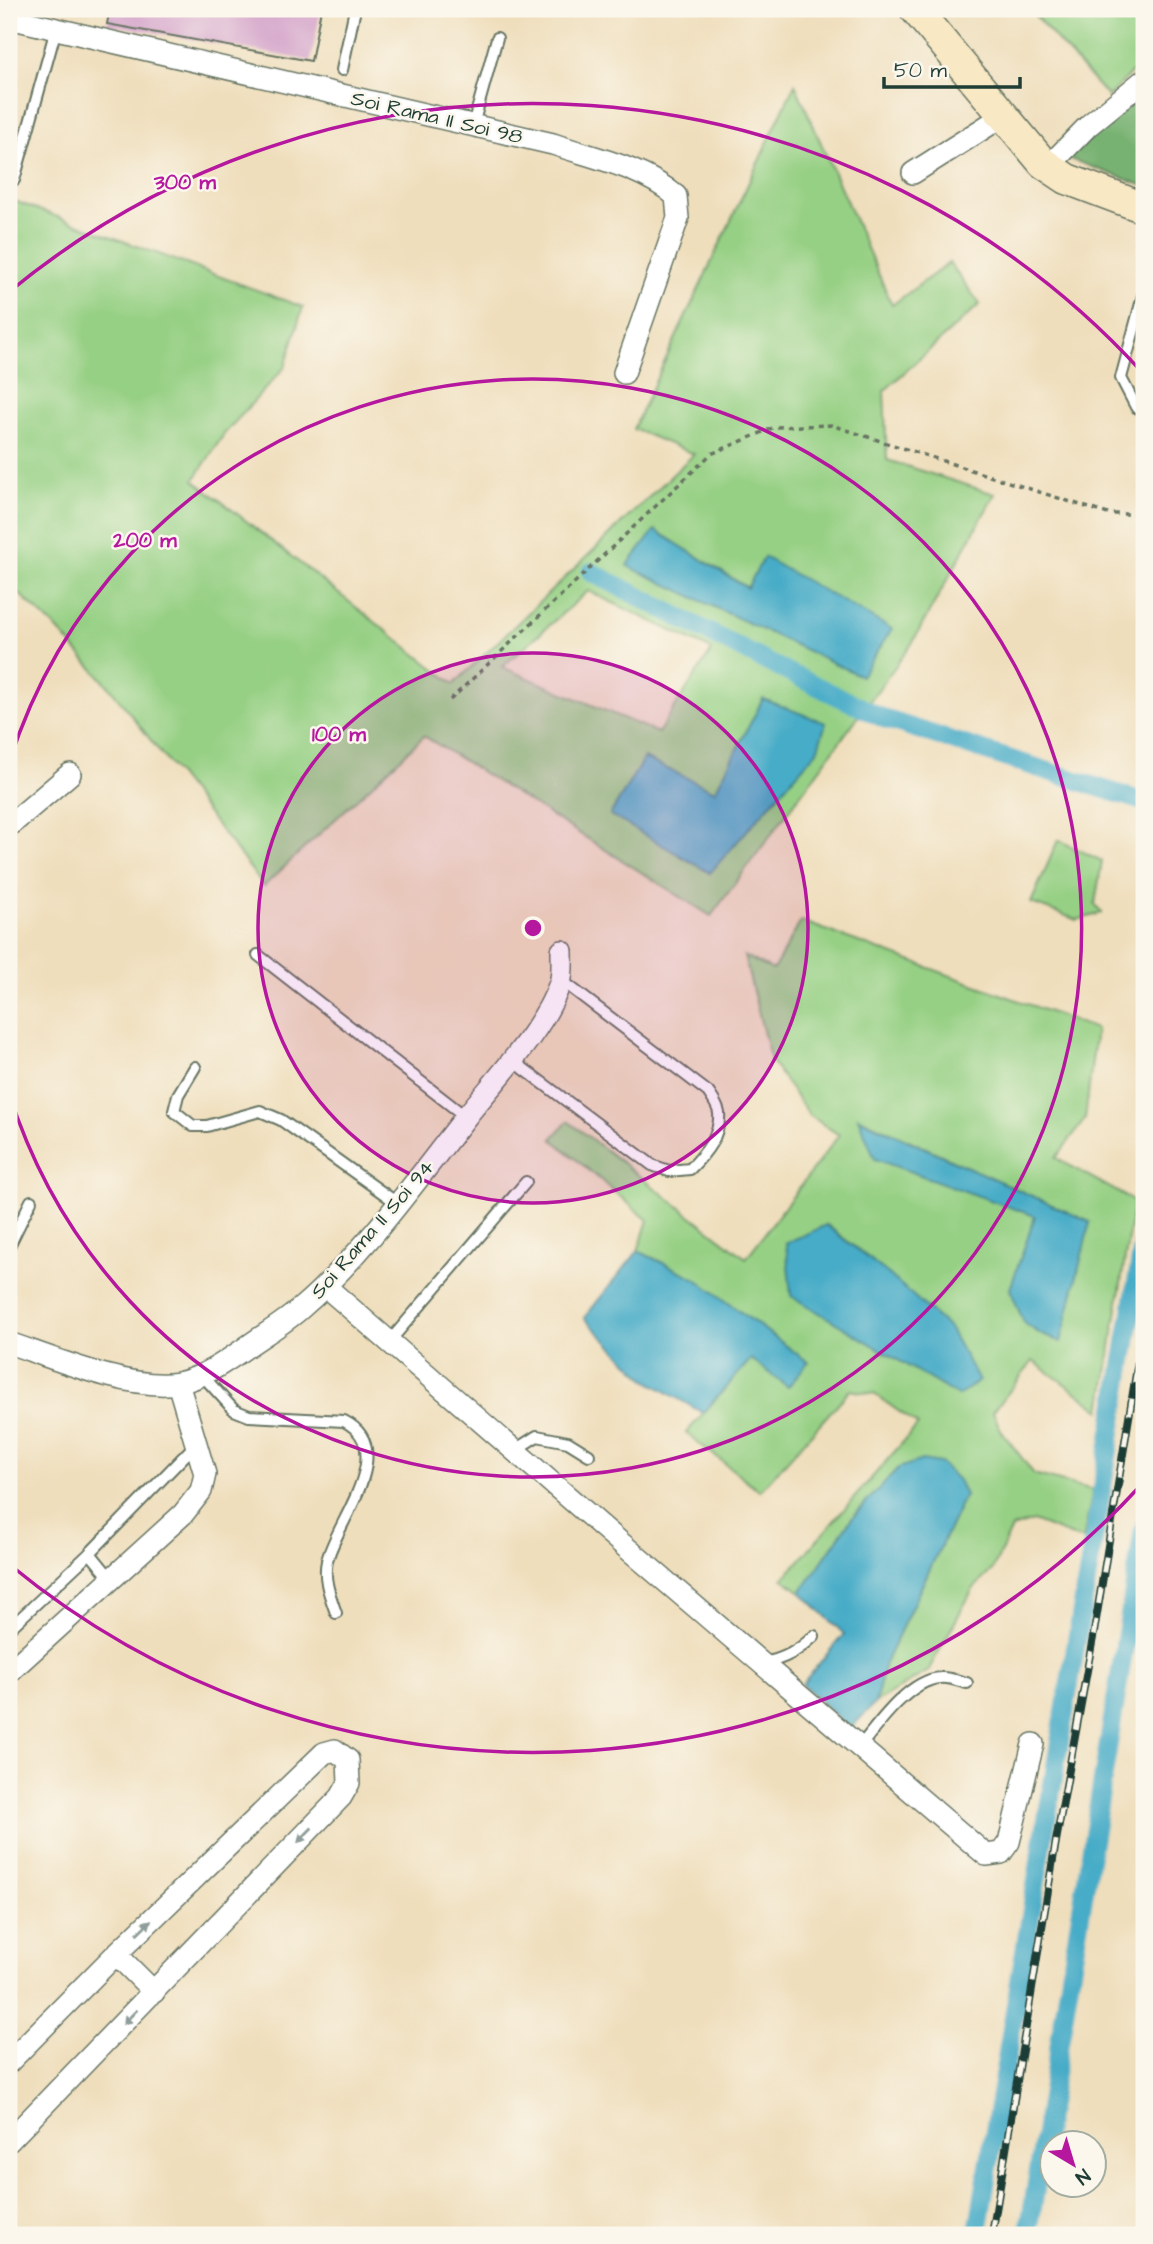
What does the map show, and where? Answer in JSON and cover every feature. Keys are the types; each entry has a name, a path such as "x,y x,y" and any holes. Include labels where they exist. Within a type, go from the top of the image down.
{"main road":[{"path":"915,9 1003,116 1049,166 1067,179 1144,208"}],"street":[{"name":"Soi Rama II Soi 98","path":"9,18 34,15 56,29 553,144 635,171 655,181 676,196 678,218 624,373"},
{"path":"1049,166 1089,125 1144,80"},
{"path":"913,173 1003,116"},
{"path":"9,826 70,774"},
{"name":"Soi Rama II Soi 94","path":"9,1343 74,1365 125,1378 156,1384 178,1383 202,1375 232,1357 298,1311 325,1286 397,1203 512,1060 547,1011 561,981 562,951"},
{"path":"325,1286 986,1855 1001,1853 1009,1842 1032,1744"},
{"path":"9,1672 183,1514 201,1491 205,1474 178,1383"},
{"path":"9,2062 116,1954 324,1753 335,1750 348,1760 349,1783 341,1797 9,2141"},
{"path":"116,1954 154,1993"}],"lane":[{"path":"342,70 355,9"},
{"path":"14,180 56,29"},
{"path":"473,125 497,38"},
{"path":"1144,292 1121,378 1136,407 1144,411"},
{"path":"258,955 466,1117"},
{"path":"512,1060 652,1165 669,1171 691,1169 704,1154 717,1132 719,1111 708,1092 561,981"},
{"path":"195,1066 178,1095 174,1111 181,1119 193,1126 207,1126 260,1111 281,1119 397,1203"},
{"path":"388,1342 526,1182"},
{"path":"9,1246 31,1200"},
{"path":"202,1375 234,1410 249,1416 344,1421 354,1426 365,1445 366,1465 351,1511 327,1560 326,1584 336,1613"},
{"path":"515,1450 537,1436 568,1442 589,1455"},
{"path":"9,1629 90,1553 196,1444"},
{"path":"90,1553 112,1580"},
{"path":"763,1663 782,1659 797,1651 814,1636"},
{"path":"859,1748 896,1703 915,1688 939,1678 967,1683"}],"path":[{"path":"450,699 711,454 775,427 831,425 1108,514 1144,514"}],"green space":[{"path":"1029,9 1144,9 1144,60 1108,97"},
{"path":"795,84 892,305 949,263 980,304 884,391 887,460 995,494 911,645 711,916 424,736 264,886 111,689 59,631 9,584 9,199 303,307 285,367 224,434 194,480 454,684 694,454 633,429","holes":["655,530 748,588 764,557 861,676","588,591 712,650 658,733 502,667","763,699 709,873 644,758 715,792"]},
{"path":"1144,93 1144,186 1067,158"},
{"path":"1058,840 1102,861 1095,904 1102,913 1077,920 1031,903"},
{"path":"801,921 1096,1029 1085,1119 1056,1158 1134,1201 1101,1410 1033,1361 993,1412 1000,1429 1034,1474 1093,1490 1083,1540 1033,1521 1012,1528 993,1569 973,1589 928,1671 875,1703 885,1663 965,1495 898,1468 852,1518 801,1592 783,1579 918,1425 874,1394 850,1390 760,1491 686,1433 751,1359 808,1362 695,1278 638,1251 648,1220 552,1139 568,1121 746,1258 839,1135 809,1115 771,1061 744,956 773,970","holes":["859,1118 891,1132 1089,1222 1011,1289 1036,1216 876,1159","827,1225 891,1276 786,1243"]}],"water":[{"path":"655,530 747,588 764,557 892,629 861,676 627,566"},
{"path":"763,699 826,723 817,751 710,873 610,815 644,758 715,791"},
{"path":"858,1118 1090,1222 1061,1342 1042,1335 1024,1323 1010,1289 1035,1216 875,1159"},
{"path":"826,1225 891,1276 949,1328 979,1381 958,1396 791,1296 786,1243"},
{"path":"638,1251 695,1278 808,1362 788,1387 751,1359 703,1413 646,1380 584,1318"},
{"path":"922,1460 940,1463 958,1480 965,1495 885,1663 875,1703 850,1729 802,1684 844,1634 801,1592 852,1518 898,1468"}],"building":[{"path":"110,9 321,9 311,61 107,24"}],"waterway":[{"path":"591,572 885,719 1144,802"},
{"path":"977,2235 1144,1238"},
{"path":"1028,2235 1144,1527"}],"railway":[{"path":"992,2235 1144,1325"}]}
